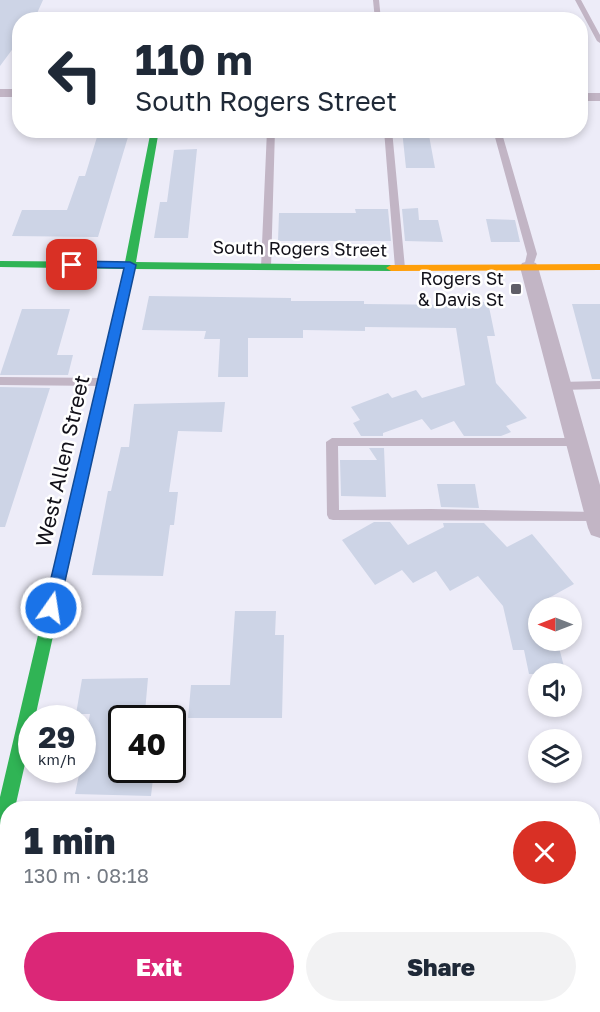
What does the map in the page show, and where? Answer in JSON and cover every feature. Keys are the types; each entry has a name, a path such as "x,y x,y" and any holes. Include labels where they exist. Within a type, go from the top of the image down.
{"street":[{"name":"West Allen Street","path":"8,801 130,265 154,138"},
{"name":"South Rogers Street","path":"0,264 400,268 600,267"},
{"path":"529,267 598,523"}],"lane":[{"path":"588,19 600,41"},
{"path":"266,267 271,138"},
{"path":"389,138 400,268"},
{"path":"499,138 532,254 529,267"},
{"path":"0,381 103,382"},
{"path":"561,386 600,385"},
{"path":"577,442 332,442 333,515 431,514 598,523"}],"building":[{"path":"0,0 43,0 38,12 12,12 12,50 0,66"},
{"path":"97,138 128,138 98,237 12,236 22,210 67,210 79,176 85,176"},
{"path":"403,138 429,138 435,168 406,168"},
{"path":"197,149 188,238 154,238 160,202 167,202 174,150"},
{"path":"418,208 419,220 438,220 443,242 405,241 402,209"},
{"path":"355,209 388,209 391,241 278,241 279,213 356,213"},
{"path":"486,219 515,220 520,242 491,242"},
{"path":"149,296 291,298 291,301 364,301 364,304 462,305 461,301 488,302 495,336 487,336 496,383 527,418 506,426 511,432 501,436 464,436 454,421 431,430 422,419 383,433 383,436 361,436 353,423 360,420 351,407 388,393 392,398 416,390 422,398 465,385 456,328 365,327 365,331 303,330 303,338 248,338 248,377 218,377 220,339 204,339 206,331 142,330"},
{"path":"572,304 600,304 600,379 592,379"},
{"path":"22,309 70,309 57,355 73,355 68,375 0,375"},
{"path":"0,387 50,388 5,527 0,527"},
{"path":"225,402 222,432 178,431 169,492 178,492 174,525 170,525 163,576 92,575 108,491 111,491 121,447 129,447 134,404"},
{"path":"369,448 384,448 386,497 341,496 340,460 377,460"},
{"path":"437,484 475,484 479,508 441,507"},
{"path":"374,522 390,522 408,545 444,527 443,523 484,523 507,547 532,534 574,584 551,597 528,597 528,651 560,651 563,663 528,663 528,669 524,650 513,650 503,606 478,576 450,591 436,571 413,583 402,570 375,585 342,540"},
{"path":"235,611 276,611 275,635 284,635 282,718 188,718 191,685 230,685"},
{"path":"148,678 146,705 108,705 108,783 152,783 151,796 75,794 77,783 96,783 96,705 78,705 82,679"}],"traffic: fast":[{"path":"8,801 130,265 154,138"},
{"path":"0,264 391,268"}],"traffic: slow":[{"path":"391,268 600,267"}],"place":[{"name":"Rogers St & Davis St","path":"516,289"}],"route":[{"path":"51,608 130,265 72,265"}]}
